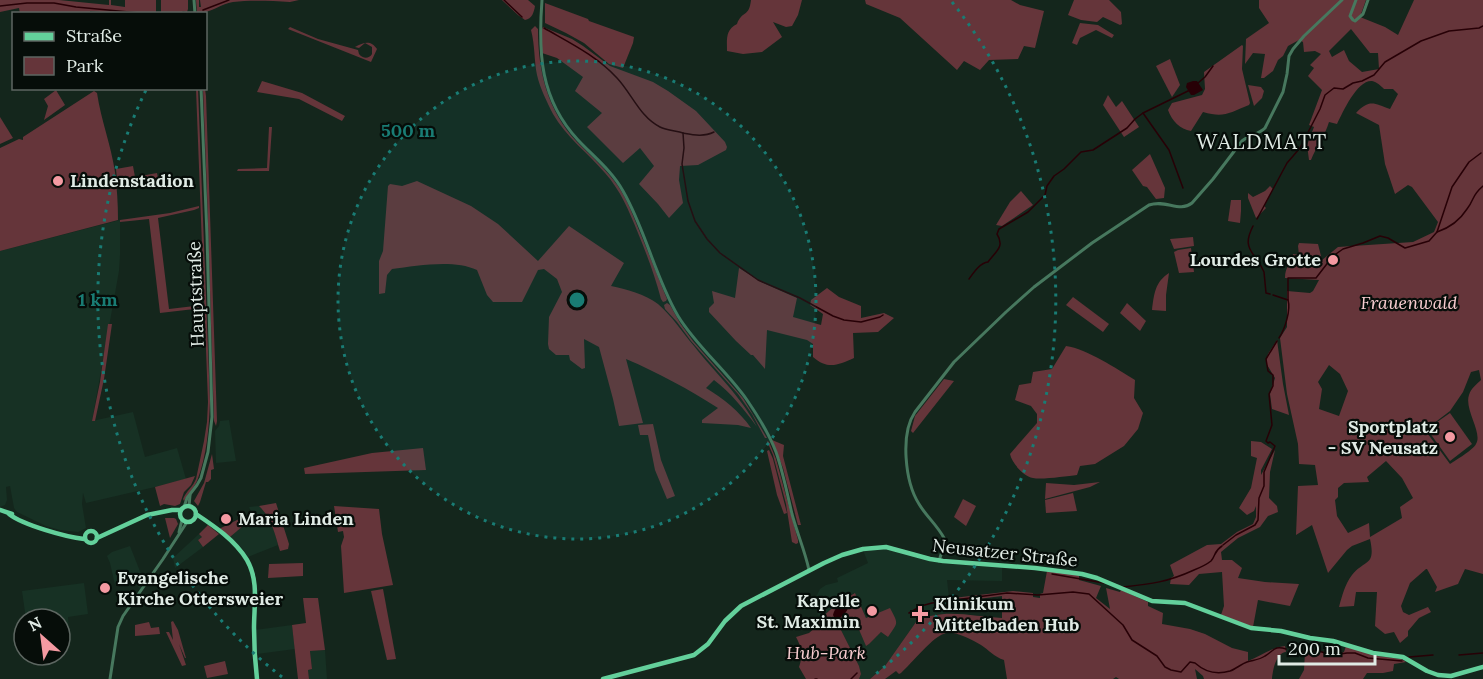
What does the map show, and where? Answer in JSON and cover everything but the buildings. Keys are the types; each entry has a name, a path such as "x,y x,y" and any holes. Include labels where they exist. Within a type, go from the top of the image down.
{"main road":[{"path":"184,513 193,508 195,516"},
{"path":"0,510 66,536 85,536"},
{"path":"85,536 89,531 96,535 147,516 168,511 184,513 207,521 235,545 247,559 253,573 257,679"},
{"path":"85,536 87,543 92,543 96,535"},
{"name":"Neusatzer Straße","path":"603,679 694,655 708,644 725,621 741,606 842,555 876,547 896,549 939,561 1035,568 1097,578 1152,601 1185,603 1251,628 1341,642 1373,653 1403,657 1438,675 1451,676 1483,667"}],"street":[{"path":"542,0 540,39 542,66 544,80 555,108 570,131 619,184 678,315 694,338 740,391 757,416 776,452 802,544 812,569"},
{"path":"939,561 945,545 944,538 919,505 909,476 906,455 912,417 959,357 1020,300 1063,265 1149,205 1160,202 1180,207 1189,206 1242,141 1265,128 1282,92 1289,56 1304,36 1342,0"},
{"path":"1356,0 1350,16 1355,21 1363,14 1368,0"},
{"name":"Hauptstraße","path":"111,679 118,627 178,534 191,494 199,482 208,452 212,417 201,90"}],"shaded area":[{"path":"1197,81 1203,90 1191,95 1186,87 1187,83"},
{"path":"120,220 119,271 92,421 133,412 145,457 177,448 186,479 86,503 83,493 82,504 86,528 78,532 60,530 17,512 14,508 10,486 6,487 5,505 0,507 0,251"},
{"path":"229,420 236,461 216,463 215,431 220,421"},
{"path":"259,506 273,525 278,545 248,557 230,537 244,525 255,520 249,507"},
{"path":"199,534 202,537 198,540 203,547 175,568 173,558"},
{"path":"130,546 146,582 140,589 134,581 115,585 107,556"},
{"name":"Klinikum Mittelbaden Hub","path":"882,548 947,564 1002,566 1002,581 947,580 949,598 953,598 955,613 938,614 916,622 885,666 870,679 859,679 861,674 859,666 839,626 854,618 866,645 869,644 881,632 888,637 890,609 866,618 854,593 820,619 814,601 820,589 838,582 837,578 868,563 863,550"},
{"path":"84,583 88,614 72,616 72,607 24,607 22,591"},
{"path":"846,600 850,602 847,610 841,617 835,619 833,615 835,611"},
{"path":"292,625 295,649 257,654 255,630"},
{"path":"325,650 327,679 309,679 308,670 312,669 310,651"}],"green space":[{"path":"0,0 59,0 109,5 109,0 111,0 111,5 125,7 125,0 156,0 156,12 20,12 19,8 0,12"},
{"path":"161,0 188,0 187,12 161,12"},
{"path":"196,0 199,0 199,7 201,7 200,0 299,0 233,2 206,12 197,12"},
{"path":"502,0 528,0 535,6 533,13 525,20"},
{"path":"751,0 802,0 792,26 786,27 773,22 782,37 762,52 743,54 727,51 730,29 747,12"},
{"path":"865,0 1011,0 1020,5 1044,11 1035,48 1024,46 1018,59 989,60 980,70 964,61 957,70 900,18 866,4"},
{"path":"1074,0 1109,0 1121,12 1122,24 1103,17 1097,22 1081,20 1068,15"},
{"name":"Frauenwald","path":"1259,0 1366,0 1360,17 1398,35 1414,0 1483,0 1483,574 1465,569 1458,584 1435,592 1437,587 1426,569 1410,583 1401,606 1403,612 1409,615 1428,607 1431,612 1419,618 1408,631 1408,636 1400,643 1394,632 1385,634 1375,626 1377,592 1356,592 1354,606 1339,607 1350,579 1368,562 1372,554 1370,539 1347,550 1328,573 1312,525 1296,535 1298,486 1318,485 1315,465 1299,464 1298,444 1287,394 1280,338 1287,327 1287,291 1310,293 1319,280 1285,278 1285,274 1293,254 1299,255 1299,243 1318,244 1322,260 1338,247 1413,242 1434,232 1438,222 1412,187 1408,185 1395,194 1385,164 1379,125 1356,113 1368,104 1390,109 1398,94 1393,89 1384,89 1372,81 1361,86 1351,98 1337,124 1329,122 1309,160 1307,145 1314,127 1309,125 1322,90 1308,76 1314,68 1310,65 1321,54 1315,51 1304,52 1303,42 1299,40 1288,46 1273,71 1261,78 1265,54 1253,53 1245,64 1246,39 1269,23 1259,8","holes":["1351,29 1370,53 1378,53 1379,69 1362,72 1349,61 1344,50 1332,57 1329,51","1329,365 1340,374 1348,391 1339,416 1319,409 1322,389 1318,382","1479,370 1481,380 1471,390 1468,401 1478,439 1472,449 1450,464 1425,430 1450,411 1463,392 1471,372","1386,461 1402,478 1413,498 1400,507 1402,518 1370,537 1369,523 1348,533 1337,516 1335,500 1338,497 1338,488 1344,483 1369,482 1367,477"]},
{"path":"545,3 634,37 623,68 609,64 584,43 545,23"},
{"path":"1080,23 1098,25 1114,35 1112,38 1096,30 1080,38 1077,45 1072,43"},
{"path":"535,26 538,29 542,75 551,103 567,130 622,192 648,251 666,301 663,302 661,299 645,249 620,194 605,173 564,130 548,105 537,75 531,30"},
{"path":"290,27 318,39 358,50 364,58 372,54 372,47 365,43 372,44 377,49 371,62 288,29"},
{"path":"543,27 572,39 610,66 653,82 668,91 696,111 725,142 726,150 698,165 680,166 679,180 683,203 669,218 639,184 654,166 640,148 623,163 587,127 602,113 575,91 583,77 557,58 542,53"},
{"path":"1242,45 1242,69 1249,105 1222,115 1203,112 1191,131 1180,126 1168,110 1172,103 1202,95 1205,89 1204,72"},
{"path":"1170,59 1180,85 1172,97 1156,66"},
{"path":"262,81 302,93 345,116 342,121 299,99 257,92"},
{"path":"1248,85 1261,87 1264,91 1262,98 1254,106"},
{"path":"56,90 65,105 44,120 48,106 44,99"},
{"path":"196,90 198,90 210,401 203,462 197,481 184,501 184,496 196,479 207,422"},
{"path":"203,90 205,90 206,96 216,426 214,421"},
{"name":"Lindenstadion","path":"94,91 97,93 115,172 118,220 0,251 0,148 19,139 23,140 23,137"},
{"path":"1108,95 1116,107 1122,101 1139,127 1124,137 1103,105"},
{"path":"0,117 13,138 0,144"},
{"path":"269,127 272,127 269,171 237,171 238,169 267,168"},
{"path":"1150,154 1165,188 1164,198 1156,199 1132,170"},
{"path":"133,166 135,177 157,173 159,183 118,189 116,169"},
{"path":"417,181 471,206 498,224 538,261 569,226 624,263 611,286 629,290 658,304 735,395 757,427 737,402 714,380 706,388 731,406 751,428 702,423 702,420 718,408 696,394 626,359 643,423 619,426 599,347 584,339 585,368 582,369 570,360 569,355 556,355 549,349 549,317 562,292 557,279 544,269 538,270 522,302 493,302 487,295 477,270 446,264 392,269 387,275 385,293 379,294 379,261 383,251 388,186 390,184 402,186"},
{"path":"1270,186 1273,189 1264,206 1266,208 1256,218 1248,193 1253,197"},
{"path":"1021,191 1033,205 1002,226 996,225 1010,202"},
{"path":"1231,200 1241,200 1240,223 1228,221"},
{"path":"199,206 194,210 158,218 169,309 203,305 203,308 160,313 149,219 120,222 120,220 170,213"},
{"path":"1193,237 1194,246 1174,249 1170,239"},
{"path":"1191,248 1194,272 1179,273 1174,252"},
{"path":"739,268 763,283 797,298 793,317 821,325 823,314 810,305 811,300 827,288 839,297 861,306 861,318 884,313 894,318 878,332 853,333 854,358 833,365 823,364 813,357 813,344 807,340 767,330 765,369 709,312 709,308 714,303 712,291 735,298"},
{"path":"1169,273 1166,311 1152,310 1158,284"},
{"path":"1073,297 1109,324 1103,332 1066,305"},
{"path":"667,303 693,341 743,398 767,438 738,394 665,309 664,305"},
{"path":"1127,303 1146,321 1140,331 1120,313"},
{"path":"108,324 112,324 104,379 95,421 92,421 100,382"},
{"path":"1277,340 1289,415 1272,409 1270,394 1275,378 1266,363 1268,354"},
{"path":"1066,346 1092,355 1135,380 1134,398 1143,413 1138,429 1124,446 1095,464 1080,466 1077,475 1033,478 1018,469 1010,454 1037,423 1037,414 1031,406 1015,400 1019,385 1031,383 1033,372 1052,369"},
{"path":"944,379 954,381 913,433 911,431 915,416"},
{"name":"Sportplatz - SV Neusatz","path":"1450,413 1472,444 1450,461 1427,429"},
{"path":"653,424 661,460 675,496 667,499 655,470 648,435 640,435 638,425"},
{"path":"772,440 784,445 783,456 801,525 798,525 783,468"},
{"path":"767,441 776,459 798,540 796,544 792,542 786,504"},
{"path":"1251,441 1261,442 1272,449 1261,470 1261,475 1275,450 1270,472 1269,498 1277,506 1278,512 1268,516 1260,527 1238,538 1221,552 1222,560 1232,560 1242,568 1238,578 1299,584 1290,606 1258,600 1253,627 1221,615 1224,606 1222,572 1199,574 1189,585 1170,584 1174,576 1170,565 1207,545 1221,544 1253,524 1256,517 1256,506 1254,511 1247,515 1239,508 1251,488 1257,458 1251,456"},
{"path":"423,448 426,470 305,474 304,468 372,453"},
{"path":"769,450 787,513 784,514 777,495 767,451"},
{"path":"212,454 214,469 211,470 211,479 206,482 198,506 194,501 204,483"},
{"path":"195,476 191,485 184,492 180,504 160,506 155,487"},
{"path":"1100,482 1090,487 1045,499 1046,483 1074,485"},
{"path":"1073,493 1077,511 1046,513 1045,500"},
{"path":"963,499 976,506 966,526 954,517"},
{"path":"276,503 289,544 288,549 280,551 270,521 259,506"},
{"path":"334,506 379,509 393,585 344,593 341,546 344,537 343,531 338,532"},
{"path":"165,518 174,518 178,524 170,538"},
{"path":"239,519 243,526 230,537 219,529"},
{"path":"208,525 219,534 203,547 198,540 202,537 199,534"},
{"path":"303,563 303,576 268,578 269,564"},
{"path":"1047,571 1079,575 1079,580 1101,586 1096,598 1110,609 1106,588 1120,592 1121,590 1148,602 1148,606 1163,613 1162,624 1190,629 1232,648 1248,652 1248,661 1280,647 1285,646 1286,652 1277,658 1272,679 1204,679 1195,669 1197,679 1119,679 1116,677 1113,679 1007,679 1004,660 974,641 946,633 935,639 901,673 896,671 885,679 870,679 885,666 916,622 926,617 958,614 1002,618 1002,596 954,602 953,598 1013,591 1033,593 1033,597 1040,598"},
{"path":"383,589 396,659 387,660 371,591"},
{"name":"Hub-Park","path":"855,593 866,618 890,608 896,621 894,629 888,637 881,632 866,646 854,618 839,626 859,666 861,674 859,679 806,679 799,667 801,652 796,637 809,633 820,619 838,603"},
{"path":"303,598 318,598 325,650 310,651 312,669 308,670 309,679 298,679 292,625 306,623"},
{"path":"173,621 186,658 179,644 186,665 182,666 166,632 169,632 173,640 171,622"},
{"path":"149,622 151,628 159,627 160,634 135,636 135,625"},
{"path":"1346,646 1406,662 1394,664 1393,671 1367,673 1363,679 1299,679 1304,670 1305,652 1325,652 1333,656 1344,652"},
{"path":"225,661 228,674 207,678 204,666"}],"waterway":[{"path":"203,10 229,0"},
{"path":"504,0 522,17"},
{"path":"0,6 54,3 129,12"},
{"path":"1257,219 1287,163 1300,148 1325,95 1334,88 1343,89 1374,75 1385,62 1421,41 1449,31 1483,26"},
{"path":"544,28 601,63 622,84 653,123 662,128 683,133 682,164 688,201 695,221 720,253 758,280 800,298 833,316 861,322 883,315"},
{"path":"1198,83 1213,66"},
{"path":"969,279 980,266 988,262 1000,246 997,234 999,229 1028,212 1045,195 1047,186 1054,176 1081,152 1093,150 1127,128 1143,113 1190,90"},
{"path":"1143,113 1169,150 1183,188"},
{"path":"683,133 703,135 714,132"},
{"path":"1288,300 1288,278 1316,278 1333,256 1343,249 1380,236 1405,248 1429,241 1437,232 1452,187 1469,162 1481,153"},
{"path":"1437,232 1450,226 1461,217 1483,186"},
{"path":"1253,226 1248,243 1257,259"},
{"path":"1258,260 1264,272 1266,293 1270,294"},
{"path":"1273,295 1288,300 1289,304 1287,319 1279,338"},
{"path":"1223,545 1255,525 1258,520 1264,472 1275,446 1266,441 1272,425 1269,394 1273,386 1273,375 1268,371 1266,359 1277,341"},
{"path":"1123,587 1159,582 1185,574 1211,561 1216,551 1222,546"},
{"path":"1052,574 1104,583"},
{"path":"909,613 932,603 1007,593 1038,595 1073,592 1089,594 1123,625 1132,640 1157,656 1165,667 1171,670 1181,672 1190,662 1211,672 1220,673 1263,657 1276,648 1286,649"},
{"path":"1294,650 1318,651 1333,655 1355,653 1368,658 1402,661"},
{"path":"1459,655 1483,653"},
{"path":"1409,657 1433,655"},
{"path":"851,679 857,673"}],"place":[{"name":"Lindenstadion","path":"58,181"},
{"name":"Lourdes Grotte","path":"1333,260"},
{"name":"Sportplatz - SV Neusatz","path":"1450,437"},
{"name":"Maria Linden","path":"226,519"},
{"name":"Evangelische Kirche Ottersweier","path":"105,588"},
{"name":"Kapelle St. Maximin","path":"872,611"},
{"name":"Klinikum Mittelbaden Hub","path":"920,614"}],"district":[{"name":"WALDMATT","path":"1262,142"}]}
